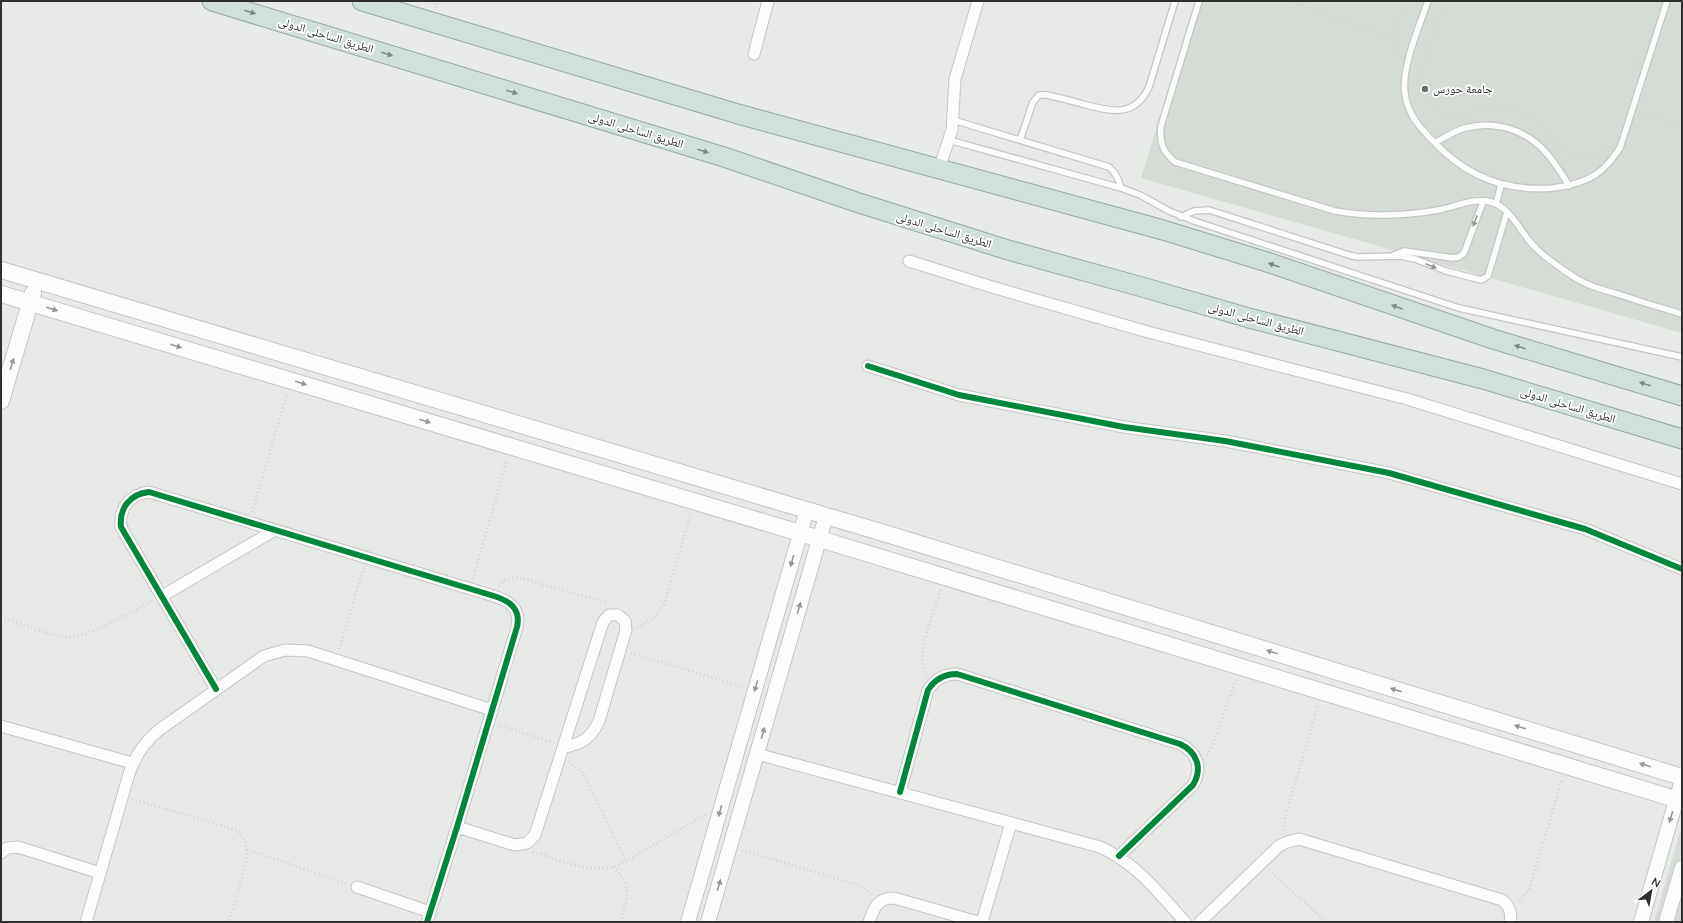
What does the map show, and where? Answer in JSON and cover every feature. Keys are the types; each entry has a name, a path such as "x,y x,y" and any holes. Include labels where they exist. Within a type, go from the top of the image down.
{"highway":[{"name":"الطريق الساحلى الدولى","path":"212,1 724,157 856,202 1008,250 1249,318 1483,379 1682,439"},
{"path":"362,1 738,114 1207,243 1457,327 1682,396"}],"main road":[{"path":"1679,800 1322,692 1285,679 944,578 695,501 30,302 1,292 4,271 807,510 1682,778"},
{"path":"1,401 37,281"}],"street":[{"path":"754,54 768,1"},
{"path":"939,169 949,140 953,120 955,79 978,1"},
{"path":"908,261 1148,332 1407,399 1682,484"},
{"path":"868,366 959,395 1124,427 1225,441 1389,473 1585,529 1682,569"},
{"path":"216,690 121,527 121,514 127,502 137,494 149,492 250,522 494,596 510,603 514,607 518,618 517,627 457,827 428,917 357,887"},
{"path":"688,922 807,510"},
{"path":"708,922 826,516"},
{"path":"162,596 275,530"},
{"path":"457,827 509,845 521,845 531,840 538,830 603,622 609,615 618,615 625,621 626,630 596,729 585,740 571,746 564,747"},
{"path":"86,922 132,763 137,754 151,737 255,661 274,652 285,650 308,651 492,710"},
{"path":"900,792 926,696 932,684 942,676 957,674 1180,744 1192,752 1198,765 1198,772 1193,785 1119,856"},
{"path":"1,726 132,763"},
{"path":"756,754 1100,847 1119,856 1144,876 1185,922"},
{"path":"1641,922 1679,800 1682,778"},
{"path":"982,922 1011,823"},
{"path":"1200,922 1279,846 1287,842 1299,840 1498,899 1506,903 1510,917"},
{"path":"1,853 7,848 18,847 100,873"},
{"path":"1666,922 1682,868"},
{"path":"869,922 876,905 884,899 894,898 978,922"}],"lane":[{"path":"1020,140 1033,102 1039,96 1047,95 1112,111 1125,110 1137,103 1149,87 1175,1"},
{"path":"1199,1 1161,126 1160,137 1162,147 1167,156 1175,162 1335,211 1352,214 1370,215 1425,212 1466,202 1496,204 1507,212 1535,248 1582,282 1682,314"},
{"path":"1428,1 1408,60 1404,77 1405,94 1409,110 1417,125 1449,157 1465,169 1482,178 1501,185 1539,189 1569,186 1585,181 1611,161 1620,148 1667,1"},
{"path":"953,120 1109,167 1120,180 1121,188"},
{"path":"1434,143 1464,128 1479,125 1494,125 1510,128 1524,134 1537,143 1548,154 1569,186"},
{"path":"949,140 1121,188 1140,195 1157,206 1181,217 1459,308 1682,357"},
{"path":"1496,204 1501,185"},
{"path":"1393,255 1404,251 1453,258 1462,255 1482,202"},
{"path":"1181,217 1194,211 1209,210 1348,255 1362,257 1393,255 1415,259 1461,276 1477,280 1485,279 1490,272 1507,212"}],"path":[{"path":"1290,1 1393,40"},
{"path":"1404,1 1393,40 1395,53 1408,60"},
{"path":"1444,1 1418,81 1422,97 1432,109 1450,117 1467,114 1489,105 1508,107 1529,116 1547,132 1557,147 1570,155 1592,154 1610,147 1612,140"},
{"path":"1633,74 1640,55 1649,57"},
{"path":"1633,111 1682,126"},
{"path":"250,522 291,380"},
{"path":"470,589 511,446"},
{"path":"626,630 634,629 647,623 660,612 664,604 695,501"},
{"path":"336,659 367,558"},
{"path":"494,596 500,584 505,580 517,577 609,603 613,606 618,615"},
{"path":"932,684 922,668 921,653 944,578"},
{"path":"1,617 58,635 74,637 86,634 162,596"},
{"path":"620,649 755,691"},
{"path":"1198,765 1213,745 1241,667"},
{"path":"1287,842 1284,831 1285,817 1322,692"},
{"path":"489,721 564,747"},
{"path":"559,760 570,762 583,772 626,861"},
{"path":"1510,917 1524,898 1532,880 1566,766"},
{"path":"122,796 237,830 245,841 247,856 229,922"},
{"path":"532,851 592,869 614,867 722,805"},
{"path":"730,846 864,888 872,895 876,905"},
{"path":"247,849 357,887"},
{"path":"1261,863 1326,922"},
{"path":"614,867 623,878 628,896 621,922"}],"shaded area":[{"name":"جامعة حورس","path":"1196,1 1682,1 1682,333 1141,178"},
{"path":"1682,825 1682,922 1654,922"}],"cycle path":[{"path":"868,366 959,395 1124,427 1225,441 1389,473 1585,529 1682,569"},
{"path":"216,689 121,527 122,514 127,503 142,493 149,492 494,596 505,600 513,607 517,615 517,627 427,922"},
{"path":"900,792 928,690 940,678 957,674 1180,744 1191,751 1197,761 1198,767 1198,773 1193,785 1119,856"}],"place":[{"name":"جامعة حورس","path":"1425,89"}]}
